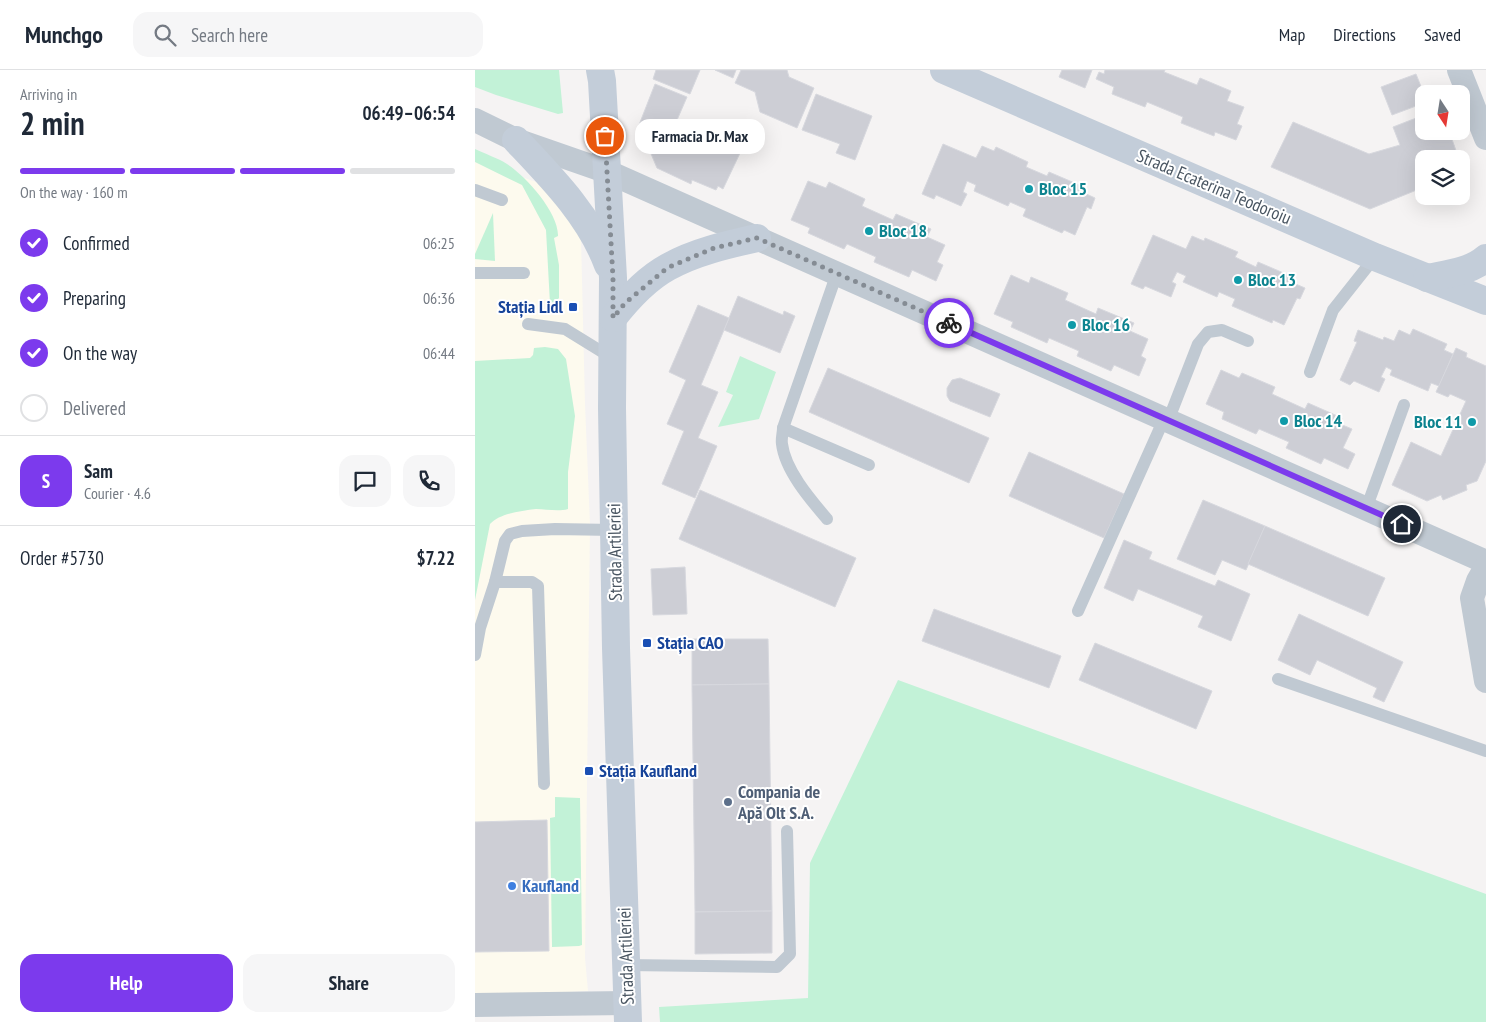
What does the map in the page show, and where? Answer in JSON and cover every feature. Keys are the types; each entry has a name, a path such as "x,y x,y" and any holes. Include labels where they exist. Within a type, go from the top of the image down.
{"main road":[{"name":"Strada Ecaterina Teodoroiu","path":"944,70 1375,257 1486,301"},
{"name":"Strada Artileriei","path":"602,72 613,278 616,648 628,1013"},
{"path":"516,140 566,194 603,249 613,278"},
{"path":"613,318 625,303 667,268 714,248 757,238"},
{"path":"1427,278 1461,271 1486,258"}],"street":[{"path":"1459,70 1484,127"},
{"path":"475,120 516,140 608,172 1486,562"},
{"path":"1486,567 1478,581 1472,598 1486,682"},
{"path":"475,1005 628,1013"}],"lane":[{"path":"475,190 502,200"},
{"path":"1310,372 1333,310 1375,257"},
{"path":"475,273 524,273"},
{"path":"827,518 803,490 789,465 782,444 783,428 837,273"},
{"path":"528,324 565,329 613,359"},
{"path":"1078,611 1166,420 1198,344 1208,332 1222,330 1248,341"},
{"path":"1367,509 1404,405"},
{"path":"783,428 869,465"},
{"path":"475,655 480,628 495,582 505,540 510,534 522,531 555,529 614,530"},
{"path":"495,582 532,582 538,586 544,784"},
{"path":"1278,678 1486,751"},
{"path":"626,965 777,967 790,954 787,831"}],"shaded area":[{"path":"475,161 580,197 590,525 585,958 588,991 475,997"}],"green space":[{"path":"475,70 559,70 563,113 558,114 475,87"},
{"path":"475,149 500,160 515,170 532,186 553,217 557,227 558,236 554,238 559,265 559,298 554,303 550,304 546,230 522,185 475,162"},
{"path":"493,213 495,261 475,259 475,254"},
{"path":"534,348 558,349 566,359 575,416 568,472 568,509 536,509 505,515 494,520 490,524 475,600 475,361 530,358 533,355"},
{"path":"740,356 776,372 759,419 718,427 733,395 726,392"},
{"path":"898,680 1486,894 1486,1022 660,1022 659,1007 808,998 810,863"},
{"path":"555,797 580,798 582,945 579,946 552,947 550,818 555,817"}],"building":[{"path":"656,70 700,70 690,94 653,79"},
{"path":"715,70 736,70 733,78"},
{"path":"741,70 787,70 789,77 814,88 797,128 760,112 755,92 735,83"},
{"path":"1062,70 1092,70 1085,88 1059,77"},
{"path":"1105,70 1165,70 1164,72 1197,85 1200,78 1231,91 1227,101 1244,107 1237,124 1242,126 1236,140 1215,132 1214,136 1181,123 1183,117 1147,102 1145,107 1112,94 1114,87 1096,79 1099,72 1104,74"},
{"path":"1416,74 1420,85 1415,85 1415,106 1392,115 1381,87"},
{"path":"655,84 687,97 677,120 686,133 711,145 713,139 741,151 723,189 718,186 716,190 692,180 691,184 657,168 639,125"},
{"path":"816,94 872,116 855,160 836,153 840,144 802,130"},
{"path":"1415,118 1415,140 1452,140 1456,150 1415,150 1415,191 1370,209 1271,167 1293,122 1369,154 1400,145 1393,127"},
{"name":"Bloc 15","path":"943,144 976,158 982,146 994,151 996,147 1028,162 1026,167 1047,176 1049,172 1084,187 1082,192 1095,198 1091,209 1087,207 1075,235 1064,230 1062,233 1023,216 1026,209 1010,202 1008,206 974,191 976,185 967,181 963,192 967,194 961,206 936,195 934,199 922,194"},
{"name":"Bloc 18","path":"808,181 826,188 829,182 865,199 862,206 893,220 896,214 931,229 927,237 945,245 937,262 943,265 936,281 912,270 909,277 874,262 876,257 847,244 844,249 808,233 810,228 791,220"},
{"name":"Bloc 13","path":"1153,235 1186,249 1192,236 1204,241 1205,238 1238,252 1235,257 1256,267 1258,262 1293,277 1291,282 1305,288 1300,299 1297,298 1284,325 1273,320 1272,323 1232,306 1235,299 1219,292 1217,297 1183,282 1186,276 1177,272 1172,282 1176,284 1171,297 1145,286 1143,289 1131,284"},
{"name":"Bloc 16","path":"1011,275 1029,283 1031,277 1068,293 1065,300 1096,314 1098,308 1134,323 1130,331 1148,339 1141,356 1146,359 1139,376 1114,365 1111,371 1077,356 1079,351 1049,338 1047,343 1011,327 1013,322 994,314"},
{"path":"738,296 783,315 784,311 795,316 780,353 724,330"},
{"path":"698,305 729,318 701,385 718,392 698,438 717,446 695,498 662,484 684,431 667,424 686,380 669,372"},
{"path":"1413,329 1447,344 1444,350 1453,354 1439,386 1431,383 1428,391 1390,375 1392,370 1386,367 1381,377 1385,379 1379,392 1354,381 1350,385 1340,380 1357,342 1354,341 1358,330 1383,340 1384,337 1394,341 1399,330 1410,335"},
{"name":"Bloc 11","path":"1456,348 1467,353 1466,357 1486,366 1486,461 1477,481 1466,485 1467,490 1443,500 1441,495 1427,501 1392,485 1411,442 1441,456 1466,401 1450,394 1448,397 1436,392"},
{"path":"828,368 989,438 969,483 809,412"},
{"name":"Bloc 14","path":"1221,370 1239,378 1242,373 1275,387 1272,394 1305,409 1308,403 1342,418 1340,424 1352,429 1343,448 1355,454 1348,469 1324,458 1321,464 1286,448 1289,442 1259,429 1256,434 1222,419 1224,412 1206,404"},
{"path":"960,378 1000,394 990,417 950,401 947,396 947,388 952,380"},
{"path":"1029,452 1124,494 1104,538 1009,496"},
{"path":"700,490 856,558 835,607 679,539"},
{"path":"1203,500 1265,526 1246,570 1222,560 1215,575 1177,559"},
{"path":"1265,526 1385,578 1368,616 1248,564"},
{"path":"1124,540 1152,552 1149,559 1215,586 1218,580 1250,594 1231,641 1198,627 1203,616 1138,589 1133,601 1104,588"},
{"path":"685,567 687,614 653,615 651,569"},
{"path":"934,609 1061,656 1049,688 922,641"},
{"path":"1299,614 1403,662 1384,702 1373,697 1377,688 1317,660 1310,675 1278,660"},
{"path":"692,639 768,639 769,684 692,685"},
{"path":"1095,643 1212,691 1196,729 1079,680"},
{"path":"769,684 772,911 695,912 692,685"},
{"name":"Kaufland","path":"547,820 549,951 475,952 475,822"},
{"path":"772,911 772,953 695,954 695,912"}],"way so far":[{"path":"605,136 613,278 613,318 625,303 667,268 714,248 757,238 949,323"}],"place":[{"name":"Farmacia Dr. Max","path":"605,136"},
{"name":"Bloc 15","path":"1029,189"},
{"name":"Bloc 18","path":"869,231"},
{"name":"Bloc 13","path":"1238,280"},
{"name":"Stația Lidl","path":"573,307"},
{"name":"Bloc 16","path":"1072,325"},
{"name":"Bloc 14","path":"1284,421"},
{"name":"Bloc 11","path":"1472,422"},
{"name":"Stația CAO","path":"647,643"},
{"name":"Stația Kaufland","path":"589,771"},
{"name":"Compania de Apă Olt S.A.","path":"728,802"},
{"name":"Kaufland","path":"512,886"}],"route":[{"path":"949,323 1402,524"}]}
